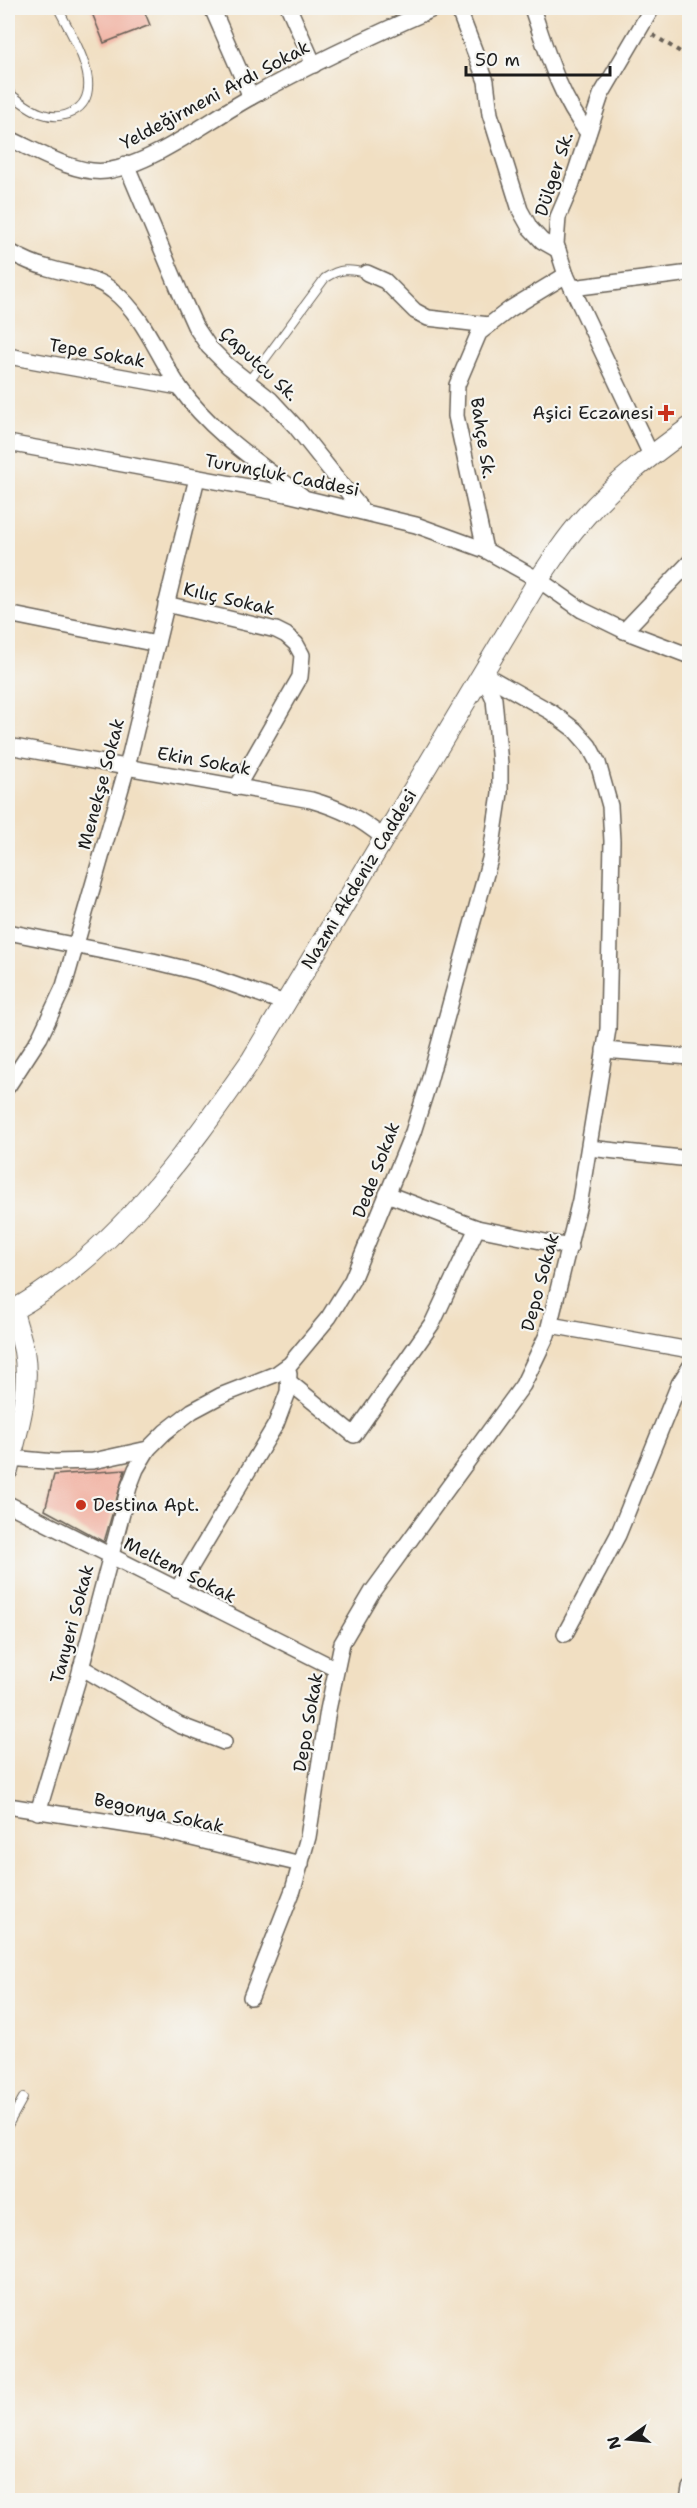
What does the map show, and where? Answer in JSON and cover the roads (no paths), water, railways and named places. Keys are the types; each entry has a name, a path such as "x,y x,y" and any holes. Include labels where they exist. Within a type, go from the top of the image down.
{"street":[{"path":"212,8 251,97"},
{"path":"289,8 314,65"},
{"name":"Yeldeğirmeni Ardı Sokak","path":"8,138 79,169 105,171 164,148 251,97 435,8"},
{"path":"458,8 486,81 490,114 520,210 530,228 542,241 558,250"},
{"path":"532,8 564,98 572,113 588,133"},
{"name":"Dülger Sk.","path":"651,455 569,282 558,250 556,229 558,217 570,189 601,95 652,8"},
{"name":"Çaputcu Sk.","path":"126,164 195,326 209,347 228,366 271,400 296,427 362,510"},
{"path":"8,250 43,267 98,282 114,291 143,327 179,387 213,427 304,498"},
{"path":"367,273 385,280 415,310 428,318 489,325"},
{"path":"569,282 690,273"},
{"name":"Bahçe Sk.","path":"485,550 456,416 455,401 459,379 479,333 489,325 569,282"},
{"name":"Tepe Sokak","path":"8,356 179,387"},
{"name":"Nazmi Akdeniz Caddesi","path":"10,1312 73,1270 107,1239 139,1205 206,1124 252,1059 538,580 585,517 651,455 690,427"},
{"name":"Turunçluk Caddesi","path":"8,443 304,498 362,510 416,525 485,550 538,580 582,610 624,631 690,656"},
{"name":"Menekşe Sokak","path":"8,1086 55,1010 76,946 127,767 197,478"},
{"path":"624,631 690,562"},
{"name":"Kılıç Sokak","path":"166,604 276,630 296,644 302,655 300,677 237,787"},
{"path":"8,614 157,644"},
{"name":"Depo Sokak","path":"251,1997 301,1864 342,1643 352,1622 523,1385 550,1325 570,1247 589,1148 604,1050 610,985 612,823 598,763 589,746 575,730 551,712 482,673"},
{"name":"Dede Sokak","path":"148,1449 192,1411 220,1396 276,1374 290,1364 329,1317 352,1280 413,1132 428,1086 490,859 500,792 494,699 482,673"},
{"name":"Ekin Sokak","path":"8,746 338,807 358,818 384,838"},
{"path":"8,932 198,972 285,1003"},
{"path":"604,1050 690,1057"},
{"path":"589,1148 690,1159"},
{"path":"387,1194 477,1228 570,1247"},
{"path":"288,1381 354,1435 432,1322 477,1228"},
{"path":"10,1312 24,1352 26,1376 23,1406 9,1464 93,1461 148,1449"},
{"path":"550,1325 690,1350"},
{"path":"177,1590 276,1424 283,1407 290,1364"},
{"path":"565,1634 613,1546 679,1384 690,1367"},
{"name":"Tanyeri Sokak","path":"38,1812 81,1667 129,1487 148,1449"},
{"name":"Meltem Sokak","path":"8,1504 336,1670"},
{"path":"81,1667 179,1725 224,1742"},
{"name":"Begonya Sokak","path":"8,1806 154,1829 301,1864"},
{"path":"688,2500 690,2488"}],"lane":[{"path":"8,92 35,111 48,116 60,117 71,113 87,98 89,87 85,66 58,8"},
{"path":"248,382 325,278 345,268 367,273"},
{"path":"8,2125 23,2098"}],"place":[{"name":"Aşici Eczanesi","path":"666,413"},
{"name":"Destina Apt.","path":"81,1505"}]}
